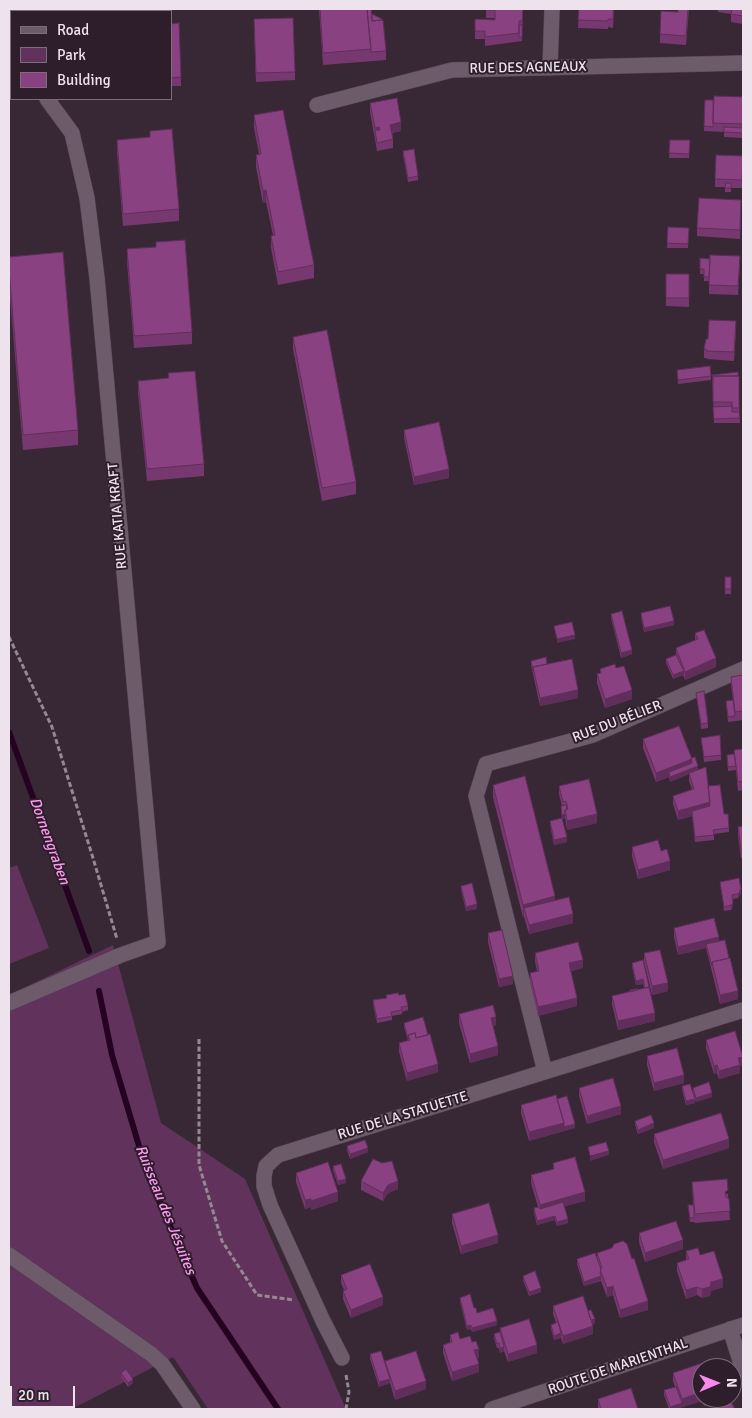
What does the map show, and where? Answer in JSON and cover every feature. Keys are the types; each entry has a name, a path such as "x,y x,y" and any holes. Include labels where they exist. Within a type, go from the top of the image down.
{"street":[{"path":"550,68 552,9"},
{"name":"RUE DES AGNEAUX","path":"317,105 452,70 743,64"},
{"name":"RUE KATIA KRAFT","path":"48,100 72,133 87,198 97,278 158,942 121,955"},
{"name":"RUE DU BÉLIER","path":"545,1072 476,796 486,764 593,735 743,670"},
{"path":"9,1002 121,955"},
{"name":"RUE DE LA STATUETTE","path":"342,1358 314,1302 267,1196 264,1186 266,1166 278,1155 743,1010"},
{"path":"9,1255 151,1354 162,1364 193,1409"},
{"path":"736,1327 743,1370"},
{"name":"ROUTE DE MARIENTHAL","path":"492,1409 736,1327"}],"path":[{"path":"9,637 52,727 121,955"},
{"path":"199,1039 199,1165 222,1241 257,1295 314,1302"},
{"path":"342,1358 349,1392 346,1409"}],"green space":[{"path":"17,865 49,948 9,964 9,868"},
{"path":"113,945 161,1123 245,1179 346,1409 208,1409 173,1357 72,1409 9,1409 9,995"}],"building":[{"path":"38,9 112,10 39,10"},
{"path":"320,9 367,9 371,49 323,53"},
{"path":"367,9 371,9 372,21 383,20 386,51 371,52"},
{"path":"486,9 523,9 522,21 519,21 519,33 485,37 485,31 475,31 475,19 495,20 495,10"},
{"path":"579,9 613,9 613,19 608,19 608,21 578,20"},
{"path":"678,9 688,9 686,36 660,34 661,11 678,12"},
{"path":"732,9 743,9 743,16 731,14"},
{"path":"372,14 382,19 382,20 372,21"},
{"path":"293,18 295,72 256,73 254,19"},
{"path":"179,23 181,77 172,78 172,24"},
{"path":"519,25 522,25 522,37 519,37"},
{"path":"714,96 743,97 743,124 713,123"},
{"path":"397,98 401,122 390,125 393,139 377,143 375,130 380,130 379,127 375,128 370,103"},
{"path":"705,100 713,100 713,127 704,126"},
{"path":"283,110 314,265 278,272 271,236 275,235 266,190 263,191 256,155 261,154 254,115"},
{"path":"724,127 743,128 743,133 724,132"},
{"path":"172,129 179,209 123,214 117,140 150,137 150,131"},
{"path":"670,140 690,140 689,154 669,153"},
{"path":"414,149 418,176 408,178 403,151"},
{"path":"716,155 743,156 742,180 715,179"},
{"path":"726,183 731,183 731,188 725,188"},
{"path":"699,198 741,200 740,230 697,228"},
{"path":"668,227 689,228 688,244 667,243"},
{"path":"185,240 192,332 134,336 127,249 156,247 156,242"},
{"path":"63,252 78,430 23,435 9,257"},
{"path":"710,255 740,256 738,286 709,285"},
{"path":"700,258 710,259 709,277 704,277 704,269 700,269"},
{"path":"666,274 689,274 689,298 666,298"},
{"path":"709,320 736,321 734,352 707,351 704,349 706,339 708,339"},
{"path":"327,330 356,482 322,488 293,337"},
{"path":"710,366 711,376 678,380 677,370"},
{"path":"195,371 204,464 147,469 138,381 169,378 168,373"},
{"path":"738,372 738,376 713,376 713,380 712,375"},
{"path":"713,376 739,376 739,408 732,408 732,402 713,402"},
{"path":"732,406 732,412 739,412 740,418 714,419 713,407"},
{"path":"439,422 449,469 414,477 404,430"},
{"path":"725,577 731,577 731,589 725,589"},
{"path":"670,606 674,621 644,628 641,613"},
{"path":"622,611 632,650 621,653 611,614"},
{"path":"572,622 575,635 557,639 554,626"},
{"path":"704,630 716,658 685,672 676,648 698,639 695,633"},
{"path":"676,655 684,671 673,675 666,659"},
{"path":"546,657 547,664 533,667 533,671 531,661"},
{"path":"572,659 578,690 540,698 533,667"},
{"path":"615,664 616,668 624,666 632,690 605,699 597,674 601,673 600,669"},
{"path":"743,675 743,711 735,712 731,677"},
{"path":"704,691 708,723 701,724 696,693"},
{"path":"733,700 735,716 728,717 726,701"},
{"path":"679,726 692,759 656,773 643,739"},
{"path":"720,735 721,755 704,757 701,738"},
{"path":"743,749 743,781 738,782 734,750"},
{"path":"734,754 736,766 728,767 727,755"},
{"path":"695,757 698,766 670,777 669,772 692,763 691,758"},
{"path":"706,767 710,802 678,811 673,796 694,789 689,773"},
{"path":"525,776 555,896 523,905 493,785"},
{"path":"589,779 597,814 567,821 565,810 568,809 566,801 563,802 559,786"},
{"path":"720,785 724,814 728,814 729,828 713,830 714,835 695,837 692,811 710,806 708,786"},
{"path":"566,805 565,814 562,815 561,806"},
{"path":"562,818 567,837 554,840 550,821"},
{"path":"743,826 743,850 741,850 738,827"},
{"path":"658,840 661,851 667,849 670,861 638,870 632,847"},
{"path":"739,878 741,889 738,894 732,895 733,903 724,907 720,882"},
{"path":"472,883 477,904 466,907 461,886"},
{"path":"569,897 573,914 529,925 524,908"},
{"path":"714,918 719,937 678,947 674,928"},
{"path":"502,930 513,976 499,979 488,933"},
{"path":"725,940 729,958 712,962 712,966 706,944"},
{"path":"578,942 583,960 569,963 577,998 538,1007 530,973 539,971 535,953"},
{"path":"660,950 668,983 652,986 644,953"},
{"path":"730,958 738,991 720,995 712,962"},
{"path":"643,960 650,991 649,987 645,988 643,979 636,981 632,963"},
{"path":"649,987 655,1013 618,1021 612,996"},
{"path":"398,993 399,995 405,994 408,1006 401,1007 402,1010 391,1012 392,1016 377,1019 373,1000 387,998 386,995"},
{"path":"493,1005 496,1017 491,1018 498,1046 470,1054 459,1014"},
{"path":"423,1017 428,1035 416,1038 415,1033 408,1035 408,1039 404,1023"},
{"path":"735,1031 743,1057 738,1058 740,1065 719,1071 717,1065 714,1066 706,1040"},
{"path":"415,1033 416,1038 430,1034 438,1064 407,1073 399,1043 410,1040 408,1035"},
{"path":"677,1048 684,1075 654,1083 647,1056"},
{"path":"613,1078 621,1106 587,1116 579,1088"},
{"path":"709,1082 712,1093 696,1098 693,1088"},
{"path":"690,1084 695,1099 686,1101 682,1086"},
{"path":"556,1095 564,1123 529,1132 521,1105"},
{"path":"567,1096 575,1124 564,1127 557,1099"},
{"path":"721,1113 729,1139 663,1160 654,1134"},
{"path":"651,1115 654,1123 638,1130 635,1121"},
{"path":"365,1140 368,1148 350,1154 347,1146"},
{"path":"606,1142 609,1151 590,1156 588,1147"},
{"path":"575,1157 585,1192 540,1205 531,1175 554,1169 553,1163"},
{"path":"373,1159 382,1163 392,1161 398,1181 388,1185 383,1193 361,1181"},
{"path":"328,1162 338,1192 311,1201 311,1199 305,1200 296,1173"},
{"path":"341,1164 346,1179 338,1181 333,1166"},
{"path":"727,1179 728,1190 725,1192 726,1197 729,1199 730,1211 695,1214 692,1182"},
{"path":"563,1202 568,1219 557,1222 555,1216 537,1221 534,1208 539,1207 540,1209"},
{"path":"489,1203 498,1235 461,1246 452,1214"},
{"path":"688,1205 694,1205 694,1218 690,1218"},
{"path":"676,1221 683,1240 645,1253 639,1233"},
{"path":"623,1241 627,1244 632,1259 634,1258 648,1301 620,1310 613,1286 607,1288 600,1269 602,1268 597,1253 612,1248 614,1244"},
{"path":"698,1248 700,1255 714,1251 723,1279 711,1282 710,1287 702,1289 697,1287 686,1290 677,1263 689,1259 686,1251"},
{"path":"595,1253 601,1269 601,1276 584,1282 577,1259"},
{"path":"370,1264 383,1297 351,1310 343,1291 347,1289 341,1275"},
{"path":"535,1271 541,1288 529,1292 523,1276"},
{"path":"470,1294 477,1313 493,1308 497,1321 472,1328 471,1325 467,1326 460,1298"},
{"path":"583,1296 593,1326 563,1336 553,1306"},
{"path":"591,1310 595,1319 591,1320 588,1311"},
{"path":"529,1319 537,1345 508,1354 500,1328"},
{"path":"558,1322 561,1333 554,1336 551,1325"},
{"path":"458,1332 460,1339 470,1336 472,1342 476,1341 479,1349 474,1350 479,1364 452,1372 443,1345 452,1342 450,1335"},
{"path":"500,1332 504,1347 500,1348 494,1334"},
{"path":"381,1351 390,1379 379,1382 370,1354"},
{"path":"416,1351 426,1381 395,1391 385,1361"},
{"path":"692,1366 692,1396 682,1399 673,1373"},
{"path":"126,1369 133,1379 128,1383 121,1373"},
{"path":"676,1387 682,1403 670,1407 664,1390"},
{"path":"631,1388 638,1409 601,1409 598,1399"},
{"path":"734,1408 735,1409 716,1409"}],"waterway":[{"name":"Dornengraben","path":"9,732 89,951"},
{"name":"Ruisseau des Jésuites","path":"99,991 112,1055 147,1173 197,1288 278,1409"}]}
